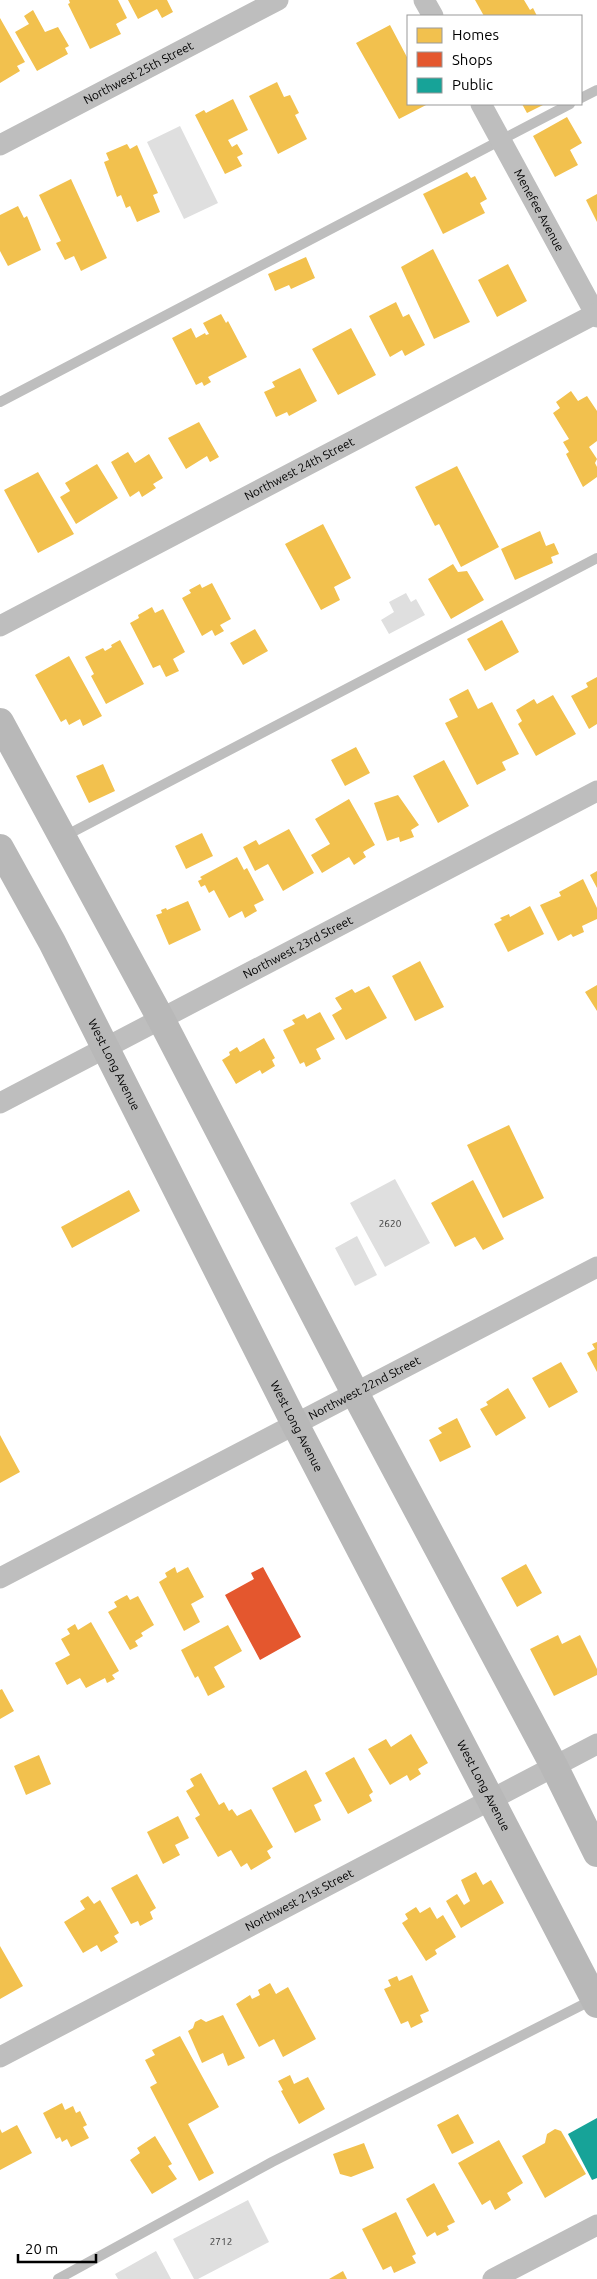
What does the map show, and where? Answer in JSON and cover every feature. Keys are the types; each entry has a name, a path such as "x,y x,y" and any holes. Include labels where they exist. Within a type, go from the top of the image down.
{"main road":[{"path":"0,722 161,1019 355,1393 554,1766 597,1852"},
{"name":"West Long Avenue","path":"0,848 52,942 296,1424 596,2001"}],"street":[{"name":"Northwest 25th Street","path":"0,145 278,0"},
{"path":"424,0 432,15"},
{"name":"Menefee Avenue","path":"482,105 596,314"},
{"name":"Northwest 24th Street","path":"0,626 596,314"},
{"name":"Northwest 23rd Street","path":"0,1103 597,791"},
{"name":"Northwest 22nd Street","path":"0,1578 597,1267"},
{"name":"Northwest 21st Street","path":"0,2057 597,1744"},
{"path":"493,2279 597,2225"}],"lane":[{"path":"582,98 597,90"},
{"path":"0,402 568,105"},
{"path":"62,837 597,558"},
{"path":"58,2279 272,2162 596,2001"}],"building: Homes":[{"path":"69,0 118,0 127,18 116,24 121,34 90,49 68,4 70,3"},
{"path":"128,0 167,0 173,12 162,18 157,9 138,19"},
{"path":"475,0 524,0 530,10 533,8 536,15 483,15"},
{"path":"33,10 45,32 58,27 69,46 65,48 68,54 37,71 15,32 29,24 24,16"},
{"path":"0,18 25,62 17,66 20,71 0,83"},
{"path":"390,25 407,57 407,105 426,105 399,119 356,43"},
{"path":"277,82 284,97 290,95 299,113 295,115 307,139 278,154 249,96"},
{"path":"233,99 248,130 228,140 232,147 237,144 243,154 237,157 242,166 225,174 195,115 204,110 206,113"},
{"path":"523,105 543,105 527,113"},
{"path":"567,117 582,143 570,150 578,165 555,177 533,136"},
{"path":"127,144 130,149 137,145 158,193 153,195 160,212 137,222 130,206 126,208 121,195 117,197 104,162 109,160 106,153"},
{"path":"467,172 471,178 475,176 487,199 480,203 485,213 443,234 423,194"},
{"path":"71,179 107,258 81,271 74,256 65,260 56,243 61,241 39,195"},
{"path":"597,194 597,222 586,200"},
{"path":"18,206 24,218 27,216 41,250 8,266 0,251 0,215"},
{"path":"433,249 470,322 434,339 401,267"},
{"path":"306,257 315,278 291,289 289,285 275,291 268,274"},
{"path":"508,264 527,301 497,317 478,280"},
{"path":"396,302 403,317 409,314 425,345 405,356 402,350 390,357 369,316"},
{"path":"221,314 226,323 228,321 247,357 208,377 211,382 204,386 202,382 196,385 172,338 191,328 196,338 205,333 206,335 209,334 203,323"},
{"path":"351,328 376,375 338,395 312,349"},
{"path":"300,368 317,401 289,416 287,412 276,417 264,392 275,387 272,382"},
{"path":"571,391 578,401 587,396 597,411 597,441 589,447 597,459 595,463 597,477 583,487 566,454 569,452 563,442 569,439 553,413 560,408 556,402"},
{"path":"199,422 219,457 210,462 207,456 186,469 168,438"},
{"path":"128,452 135,463 149,454 163,478 153,484 156,488 142,497 139,491 130,497 111,462"},
{"path":"97,464 118,498 76,524 60,497 70,491 65,483"},
{"path":"457,466 499,547 461,567 439,524 435,526 415,487"},
{"path":"38,472 74,534 38,553 4,490"},
{"path":"323,524 351,578 334,587 340,600 321,610 285,544"},
{"path":"540,531 546,546 554,543 559,554 551,557 553,563 515,580 501,549"},
{"path":"453,564 458,572 467,571 484,600 451,619 428,579"},
{"path":"212,583 231,619 220,625 224,631 215,636 212,630 202,636 182,598 191,593 189,590 200,584 202,588"},
{"path":"152,607 155,613 163,609 185,652 173,659 179,671 166,677 160,665 153,668 130,623 139,618 138,615"},
{"path":"502,620 519,652 485,671 467,639"},
{"path":"255,629 268,651 243,665 230,643"},
{"path":"120,640 144,684 106,704 91,676 94,674 85,657 103,648 105,651"},
{"path":"69,656 102,716 83,726 80,719 69,725 66,719 61,722 35,675"},
{"path":"597,677 597,724 589,729 571,696 588,687 586,683"},
{"path":"468,689 478,709 492,702 519,754 502,762 506,770 477,785 445,723 458,717 449,699"},
{"path":"553,695 576,734 536,756 518,724 522,721 516,710 534,699 537,704"},
{"path":"356,747 370,773 345,786 331,760"},
{"path":"444,760 469,806 438,823 413,776"},
{"path":"103,764 115,791 89,803 76,776"},
{"path":"398,795 419,825 411,830 414,837 400,842 399,837 387,841 374,803"},
{"path":"349,799 375,845 363,852 366,857 354,865 349,857 322,873 311,855 330,844 315,819"},
{"path":"289,829 314,873 283,891 268,864 255,871 243,847 256,840 259,845"},
{"path":"202,833 213,856 186,869 175,846"},
{"path":"237,857 244,870 247,868 264,900 254,905 257,911 245,918 242,911 229,918 214,890 209,893 205,885 201,887 198,881 202,879 200,877"},
{"path":"597,871 597,888 590,875"},
{"path":"583,879 597,908 597,919 582,926 584,932 573,937 571,934 558,941 540,905 561,896 559,892"},
{"path":"188,901 201,930 169,945 156,915 162,913 161,910 166,908 167,910"},
{"path":"530,906 544,934 508,952 494,924 502,920 500,918 509,914 510,917"},
{"path":"420,961 444,1007 415,1021 392,976"},
{"path":"597,985 597,1011 585,992"},
{"path":"369,986 387,1018 346,1040 332,1015 342,1009 335,998 352,989 355,993"},
{"path":"320,1012 335,1039 316,1049 321,1059 306,1067 304,1062 300,1064 283,1030 295,1024 292,1020 304,1014 307,1019"},
{"path":"264,1038 275,1058 272,1060 275,1066 262,1074 260,1070 236,1084 222,1060 237,1047 240,1052"},
{"path":"509,1125 544,1198 503,1218 467,1145"},
{"path":"473,1180 504,1239 483,1250 475,1237 455,1247 431,1203"},
{"path":"129,1190 140,1211 72,1248 61,1227"},
{"path":"597,1342 597,1372 587,1353 595,1349 592,1344"},
{"path":"561,1362 578,1392 549,1408 532,1378"},
{"path":"508,1388 526,1418 496,1436 480,1409 488,1405 486,1402"},
{"path":"457,1418 471,1447 440,1462 429,1440 442,1433 438,1428"},
{"path":"0,1435 20,1472 0,1483"},
{"path":"526,1564 542,1593 517,1607 501,1578"},
{"path":"175,1567 177,1573 188,1567 204,1597 191,1604 200,1622 184,1631 159,1582 167,1577 165,1573"},
{"path":"127,1595 130,1600 138,1596 154,1625 141,1633 143,1636 135,1641 138,1646 130,1650 108,1612 117,1607 114,1602"},
{"path":"91,1622 119,1671 112,1675 115,1679 107,1683 105,1678 86,1688 80,1678 67,1685 55,1663 70,1655 61,1639 70,1634 67,1629 75,1624 78,1630"},
{"path":"228,1625 242,1651 214,1667 225,1687 208,1696 198,1676 195,1678 181,1650"},
{"path":"558,1635 562,1644 580,1635 597,1669 597,1675 554,1696 530,1649"},
{"path":"2,1689 14,1711 0,1719 0,1690"},
{"path":"411,1734 428,1763 418,1769 421,1774 410,1781 407,1775 390,1785 368,1749 386,1739 391,1747"},
{"path":"39,1755 51,1784 26,1795 14,1766"},
{"path":"354,1757 373,1792 369,1795 372,1801 348,1814 325,1773"},
{"path":"306,1770 322,1801 314,1805 321,1820 295,1833 272,1788"},
{"path":"201,1773 219,1805 224,1802 229,1811 232,1809 237,1816 251,1809 273,1847 267,1851 271,1858 251,1870 247,1863 241,1867 231,1850 218,1857 195,1818 200,1815 186,1791 194,1786 190,1779"},
{"path":"178,1816 189,1838 175,1845 180,1855 163,1864 147,1832"},
{"path":"476,1872 483,1885 491,1880 504,1903 461,1928 446,1901 457,1894 464,1905 470,1901 461,1880"},
{"path":"137,1874 156,1908 150,1912 153,1919 140,1926 138,1921 131,1924 111,1888"},
{"path":"88,1896 94,1904 100,1900 119,1933 114,1936 118,1942 101,1952 97,1945 83,1953 64,1922 85,1909 80,1901"},
{"path":"416,1907 420,1913 430,1907 437,1919 443,1915 456,1937 435,1950 437,1954 426,1961 402,1923 408,1919 405,1914"},
{"path":"0,1946 23,1986 0,1999"},
{"path":"412,1975 429,2011 420,2015 423,2022 411,2028 408,2021 401,2024 384,1989 391,1986 388,1980 397,1976 399,1981"},
{"path":"270,1983 276,1994 288,1987 316,2039 283,2057 274,2039 259,2047 236,2004 250,1995 252,1999 260,1995 258,1990"},
{"path":"223,2015 245,2058 228,2066 223,2053 202,2063 188,2031 193,2028 195,2022 201,2019 206,2022"},
{"path":"180,2036 219,2107 188,2124 214,2173 199,2181 150,2087 157,2083 145,2060 155,2055 152,2050"},
{"path":"290,2075 294,2084 308,2077 325,2109 299,2124 281,2091 283,2090 278,2081"},
{"path":"62,2103 65,2110 73,2106 76,2113 80,2111 87,2125 83,2127 89,2138 71,2147 67,2139 62,2142 60,2137 56,2139 43,2113"},
{"path":"458,2114 474,2143 452,2154 437,2125"},
{"path":"17,2125 32,2153 0,2170 0,2129 2,2133"},
{"path":"555,2129 561,2131 586,2174 545,2198 522,2156 545,2143 547,2134"},
{"path":"155,2136 172,2164 168,2166 177,2179 152,2194 130,2160 140,2153 137,2148"},
{"path":"499,2140 523,2183 507,2193 511,2200 495,2210 490,2200 482,2205 458,2163"},
{"path":"364,2143 374,2168 351,2177 340,2174 333,2154"},
{"path":"434,2183 455,2222 447,2226 449,2230 437,2236 435,2232 427,2237 406,2199"},
{"path":"396,2212 416,2254 412,2256 416,2263 394,2273 391,2266 383,2270 362,2229"},
{"path":"343,2271 347,2279 329,2279"}],"building: Shops":[{"path":"263,1567 301,1637 260,1660 225,1595 254,1579 251,1573"}],"building: Public":[{"path":"597,2118 597,2178 592,2180 568,2134"}],"building: Other":[{"path":"180,126 218,203 184,219 147,142"},
{"path":"406,593 411,602 416,599 425,615 389,634 381,620 394,612 389,602"},
{"path":"395,1179 430,1243 385,1267 350,1203"},
{"path":"357,1236 377,1275 355,1286 335,1248"},
{"path":"248,2200 269,2242 198,2279 194,2279 173,2239"},
{"path":"156,2251 171,2279 118,2279 115,2274"}]}
